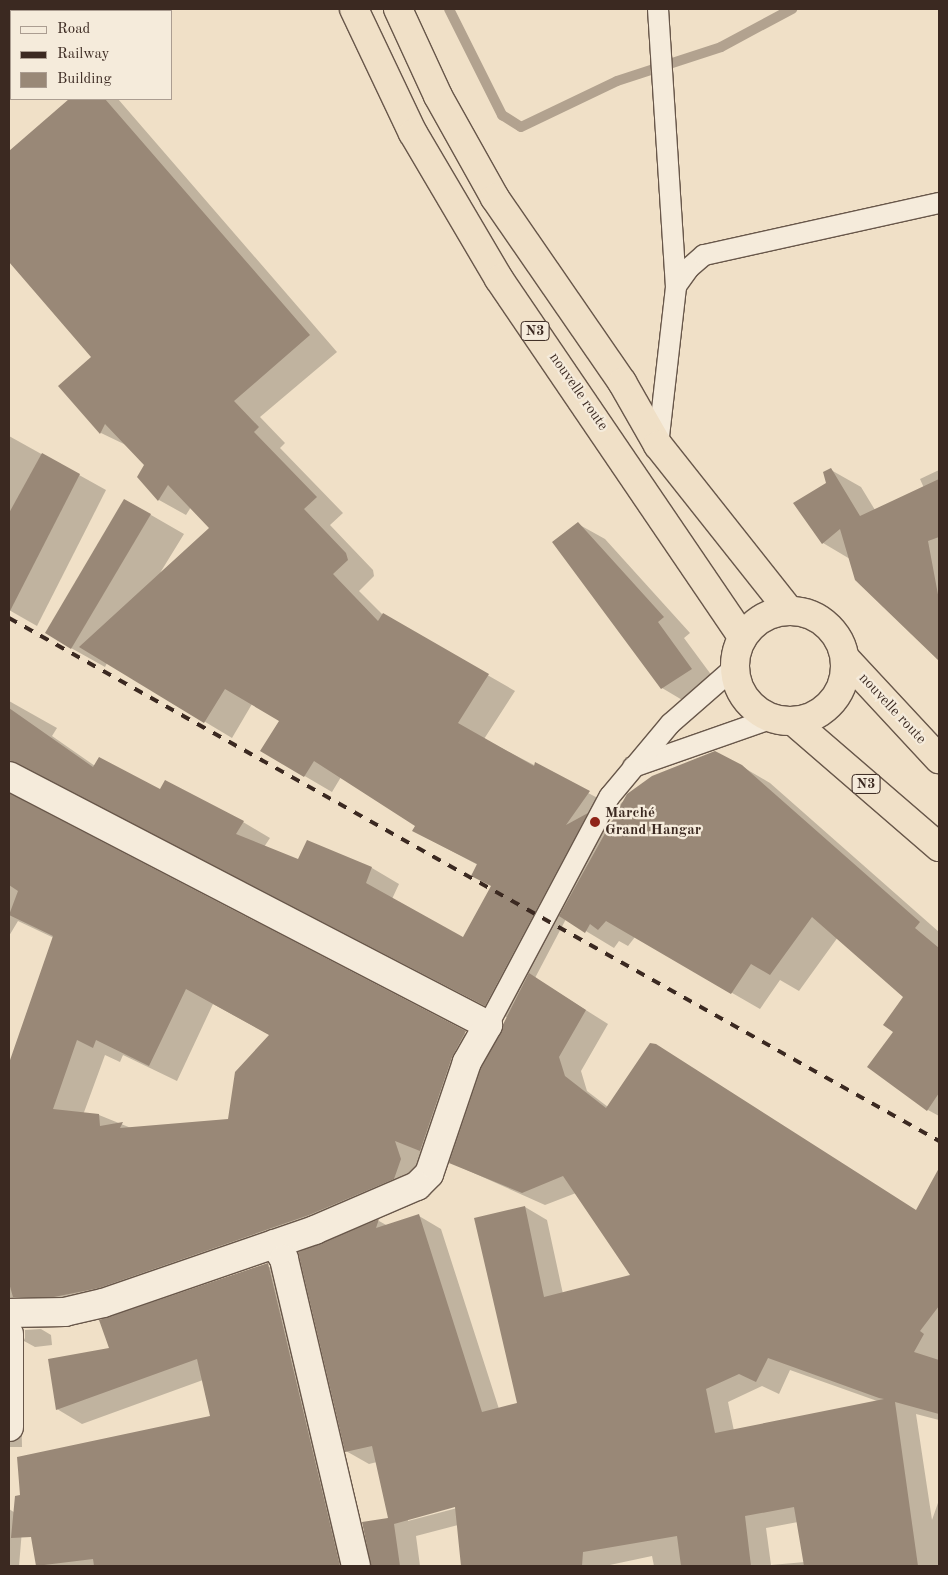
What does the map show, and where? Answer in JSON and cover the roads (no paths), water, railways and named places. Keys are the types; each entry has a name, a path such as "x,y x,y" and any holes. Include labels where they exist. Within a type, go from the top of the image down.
{"highway":[{"name":"nouvelle route","path":"354,9 413,133 499,279 742,637"},
{"path":"398,9 438,96 495,198 622,382 658,445 789,610"},
{"path":"789,610 815,616 829,628 846,659 844,681 833,701 815,715 783,720 753,707 740,689 734,667 742,637 762,618 789,610"},
{"name":"nouvelle route","path":"846,659 939,759"},
{"name":"N3","path":"783,720 939,847"}],"street":[{"path":"9,776 488,1024 467,1062 425,1180 274,1244 85,1309 9,1313"},
{"path":"274,1244 284,1259 356,1566"},
{"path":"9,1334 9,1427"}],"lane":[{"path":"658,9 676,286 658,445"},
{"path":"676,286 704,255 939,203"},
{"path":"488,1024 602,812 631,768 670,724 734,667"},
{"path":"631,768 783,720"}],"waterway":[{"path":"449,9 502,115 521,127 617,81 721,47 792,9"}],"railway":[{"path":"9,618 939,1141"}],"place":[{"name":"Marché Grand Hangar","path":"595,822"}]}
